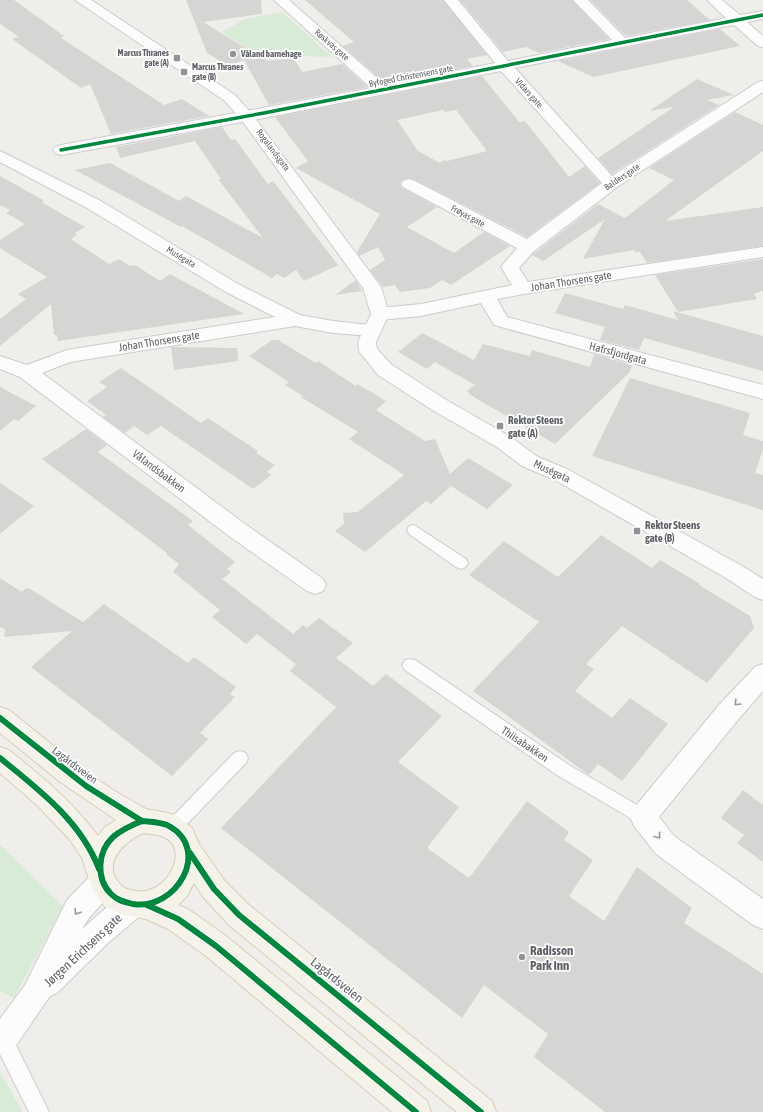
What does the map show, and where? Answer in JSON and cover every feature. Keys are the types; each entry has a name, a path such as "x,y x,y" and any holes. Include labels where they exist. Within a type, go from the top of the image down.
{"main road":[{"name":"Lagårdsveien","path":"0,718 96,794 120,810 142,821"},
{"path":"0,758 39,790 66,817 88,844 110,895 116,900 138,905 178,920 216,946 416,1112"},
{"path":"101,876 102,854 110,840 122,829 142,821 157,821 171,826 185,839 190,853 189,867 179,886 166,898 138,905"},
{"name":"Lagårdsveien","path":"190,853 214,889 239,915 482,1112"}],"street":[{"name":"Rogalandsgata","path":"82,0 230,98 280,160 372,287 376,322"},
{"name":"Røskvas gate","path":"281,0 382,90"},
{"name":"Vidars gate","path":"451,0 505,66 611,184"},
{"path":"580,0 622,43"},
{"path":"714,0 763,43"},
{"name":"Byfoged Christensens gate","path":"61,150 382,90 763,15"},
{"name":"Balders gate","path":"523,288 510,267 528,247 611,184 763,85"},
{"name":"Muségata","path":"0,156 93,204 232,288 295,320 333,327 376,322 368,342 368,351 384,370 441,406 504,442 529,461 562,475 734,572 763,592"},
{"name":"Frøyas gate","path":"409,184 528,247"},
{"name":"Johan Thorsens gate","path":"376,322 421,310 487,297 523,288 763,252"},
{"name":"Hafrsfjordgata","path":"487,297 500,321 763,392"},
{"name":"Johan Thorsens gate","path":"27,372 67,356 295,320"},
{"name":"Vålandsbakken","path":"0,362 27,372 237,530 315,585"},
{"path":"643,817 728,713 763,674"},
{"name":"Thiisabakken","path":"643,817 665,845 763,916"},
{"name":"Jørgen Erichsens gate","path":"35,995 78,910 101,876"},
{"name":"Jørgen Erichsens gate","path":"2,1039 35,995 98,933 138,905"}],"lane":[{"path":"414,530 461,563"},
{"name":"Thiisabakken","path":"410,665 564,770 643,817"},
{"path":"171,826 182,818 240,758"},
{"path":"2,1039 39,1112"}],"green space":[{"path":"282,12 332,57 298,56 267,61 222,32 245,19"},
{"path":"0,845 63,906 14,998 0,991"},
{"path":"0,1072 23,1112 0,1112"}],"building":[{"path":"0,0 14,0 64,36 61,38 164,105 182,99 209,116 111,134 90,84 81,88 12,39 19,37 0,24"},
{"path":"186,0 261,0 262,14 203,22 267,61 294,58 302,72 342,64 368,87 269,105 244,60 228,66 207,53"},
{"path":"305,0 443,0 487,55 467,59 473,66 385,83 343,46 354,42"},
{"path":"460,0 572,0 609,39 539,53 526,47 503,52"},
{"path":"590,0 687,0 710,20 626,36"},
{"path":"720,29 740,46 593,77 558,61"},
{"path":"482,76 519,122 525,121 569,177 585,166 600,183 527,237 416,180 409,178 403,180 400,183 402,188 437,207 407,227 454,253 484,232 510,246 451,285 442,280 430,288 400,292 395,285 383,287 370,270 385,260 378,247 359,256 357,252 380,214 296,168 308,161 275,117","holes":["443,110 445,112 456,110 487,151 447,161 444,160 440,163 418,151 397,120"]},
{"path":"697,79 734,95 707,100 719,105 612,174 598,158 674,107 649,111"},
{"path":"735,112 763,125 763,151 665,221 763,207 763,246 647,263 640,252 635,252 634,250 583,259 605,219 543,261 532,255 598,204 625,218 674,180 649,168"},
{"path":"222,127 231,140 235,139 268,184 273,181 338,265 304,281 296,270 284,278 277,274 272,278 182,226 181,227 75,170 110,163 179,201 186,196 263,238 218,179 221,179 195,141 120,158 116,147"},
{"path":"0,176 43,200 43,203 85,227 75,233 77,235 71,239 109,264 119,259 130,266 135,265 160,281 170,274 244,314 58,341 57,335 54,335 51,304 0,346 0,319 26,299 18,294 47,277 0,248 0,240 25,224 6,213 10,210 0,205"},
{"path":"763,259 763,291 754,294 757,299 678,312 655,275"},
{"path":"356,280 362,291 335,295"},
{"path":"565,293 623,309 625,305 678,320 673,311 763,336 763,371 644,338 639,350 600,340 605,327 555,313"},
{"path":"422,333 474,360 483,344 530,356 532,350 590,367 594,354 632,365 629,373 555,444 472,396 467,391 475,385 435,362 427,369 398,352"},
{"path":"272,340 278,340 316,363 318,361 356,386 357,384 386,401 376,410 425,441 435,439 450,474 468,458 513,485 487,509 451,486 431,504 426,501 365,552 335,531 344,524 343,513 358,512 404,475 349,439 358,432 301,397 303,396 285,385 289,382 249,356"},
{"path":"171,347 237,348 238,361 174,370"},
{"path":"121,368 201,423 208,418 258,451 256,453 275,465 267,472 271,475 253,489 161,426 147,435 134,426 125,433 103,417 106,415 87,401 107,387 99,382"},
{"path":"630,378 750,413 743,435 763,441 763,449 755,473 763,475 763,510 592,456"},
{"path":"0,387 36,406 18,421 14,419 0,431"},
{"path":"86,429 107,445 98,452 193,521 188,525 235,562 227,569 231,572 222,579 293,634 303,625 307,628 319,618 353,643 336,658 373,686 386,674 442,716 398,762 459,807 427,848 469,878 527,801 569,832 564,840 593,860 569,896 604,921 637,867 692,908 684,923 763,974 763,1112 605,1112 534,1057 548,1034 484,985 462,1018 221,828 336,707 290,671 296,664 257,634 246,644 212,617 220,610 173,572 179,564 166,554 167,553 42,459"},
{"path":"0,483 34,506 0,534"},
{"path":"601,535 652,568 660,560 700,584 699,585 750,616 754,628 707,683 622,626 586,664 594,669 575,691 612,718 630,698 668,724 622,781 598,764 589,775 473,691 539,622 469,575 504,541 558,577"},
{"path":"0,578 22,592 26,588 30,589 83,622 104,604 188,663 194,657 236,687 230,694 235,697 200,733 208,739 172,776 31,667 72,631 4,637 5,629 0,627"},
{"path":"743,790 763,805 763,862 737,843 744,835 721,818"}],"cycle path":[{"path":"61,150 264,113 763,15"},
{"path":"0,718 51,760 86,786 104,799 142,821"},
{"path":"0,758 35,787 69,820 90,847 99,869"},
{"path":"142,821 168,825 183,836 189,852 186,870 178,887 163,900 144,906 123,902 114,897 103,883 100,874 102,856 105,847 111,839 122,831 142,821"},
{"path":"190,853 214,889 239,915 481,1112"},
{"path":"147,905 178,919 216,946 416,1112"}],"place":[{"name":"Våland barnehage","path":"233,54"},
{"name":"Marcus Thranes gate (A)","path":"177,58"},
{"name":"Marcus Thranes gate (B)","path":"184,72"},
{"name":"Rektor Steens gate (A)","path":"500,426"},
{"name":"Rektor Steens gate (B)","path":"637,531"},
{"name":"Radisson Park Inn","path":"522,957"}]}
